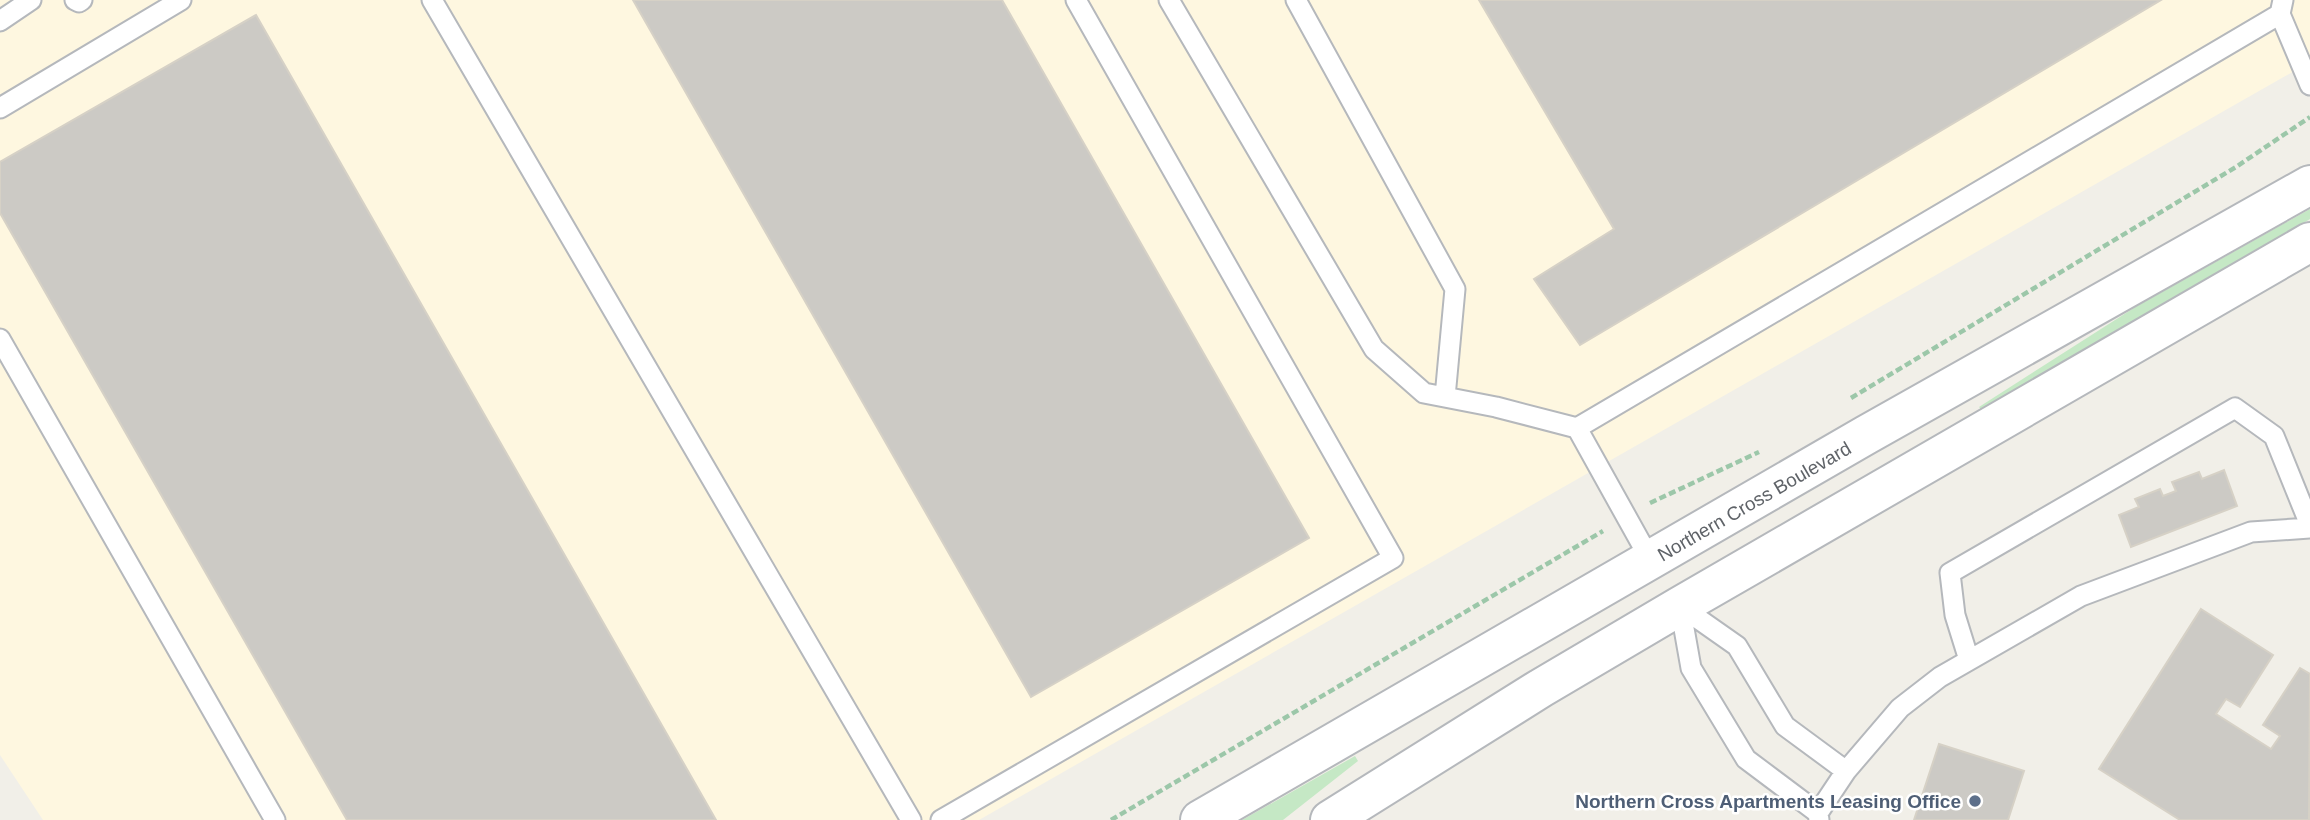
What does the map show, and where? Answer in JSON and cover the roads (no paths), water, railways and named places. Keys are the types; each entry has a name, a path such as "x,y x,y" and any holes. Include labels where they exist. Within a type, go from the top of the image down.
{"street":[{"name":"Northern Cross Boulevard","path":"1200,820 1866,435 2310,185"},
{"path":"1330,820 1541,688 1680,606 2310,242"},
{"path":"1651,561 1680,606"}],"lane":[{"path":"0,21 32,0"},
{"path":"75,0 82,0"},
{"path":"0,108 181,0"},
{"path":"432,0 911,820"},
{"path":"942,820 1392,558 1076,0"},
{"path":"1169,0 1374,349 1424,393 1496,407 1577,428 2281,7 2310,85"},
{"path":"1296,0 1455,289 1445,397"},
{"path":"0,339 275,820"},
{"path":"1680,606 1691,668 1746,759 1818,817 1846,771 1900,708 1940,677 2081,596 2251,532 2310,526 2274,436 2235,408 1950,573 1955,615 1969,660"},
{"path":"1577,428 1651,561"},
{"path":"1680,606 1737,646 1785,726 1846,771"}],"place":[{"name":"Northern Cross Apartments Leasing Office","path":"1975,801"}]}
